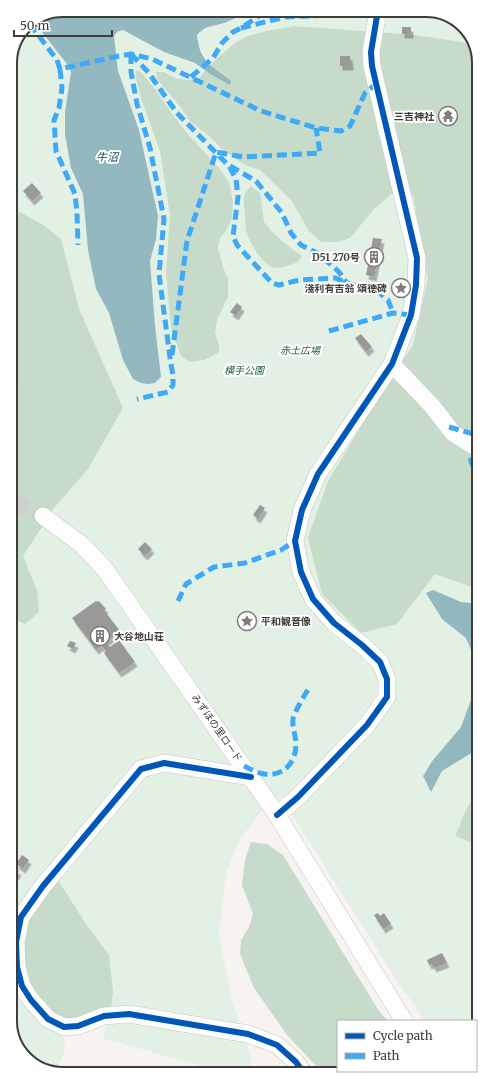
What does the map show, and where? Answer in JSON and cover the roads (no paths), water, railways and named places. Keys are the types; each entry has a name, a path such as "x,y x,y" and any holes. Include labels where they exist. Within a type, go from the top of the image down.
{"street":[{"path":"277,815 298,797 368,725 386,697 387,679 380,662 362,645 334,623 313,599 301,572 294,541 302,510 318,474 392,364 411,315 416,285 417,258 372,66 371,52 377,17"},
{"path":"392,364 432,406 453,433 472,445"},
{"name":"みずほの里ロード","path":"43,516 82,545 104,568 277,815 403,1020"},
{"path":"17,937 21,917 43,886 140,769 164,763 251,777"},
{"path":"17,967 22,986 31,1000 48,1019 64,1027 78,1026 104,1016 129,1014 248,1034 277,1045 300,1067"}],"water":[{"name":"牛沼","path":"57,17 237,17 227,22 207,27 197,35 202,54 212,67 231,81 230,85 210,74 195,63 164,52 123,30 117,32 114,36 118,71 139,130 158,216 156,239 150,261 161,377 155,383 141,383 133,379 123,360 109,313 96,289 88,250 83,194 71,168 65,134 65,112 71,72 67,64 37,25 48,19"},
{"path":"433,590 461,602 472,603 472,652 466,638 442,619 426,593"},
{"path":"472,697 472,753 442,771 431,792 423,776 433,760 461,727"}],"tunnel":[{"path":"17,505 43,516"}],"place":[{"name":"三吉神社","path":"448,116"},
{"name":"D51 270号","path":"374,257"},
{"name":"淺利有吉翁 頌徳碑","path":"401,288"},
{"name":"平和観音像","path":"247,621"},
{"name":"大谷地山荘","path":"100,636"}],"park label":[{"name":"赤土広場","path":"300,350"},
{"name":"横手公園","path":"244,370"}]}
